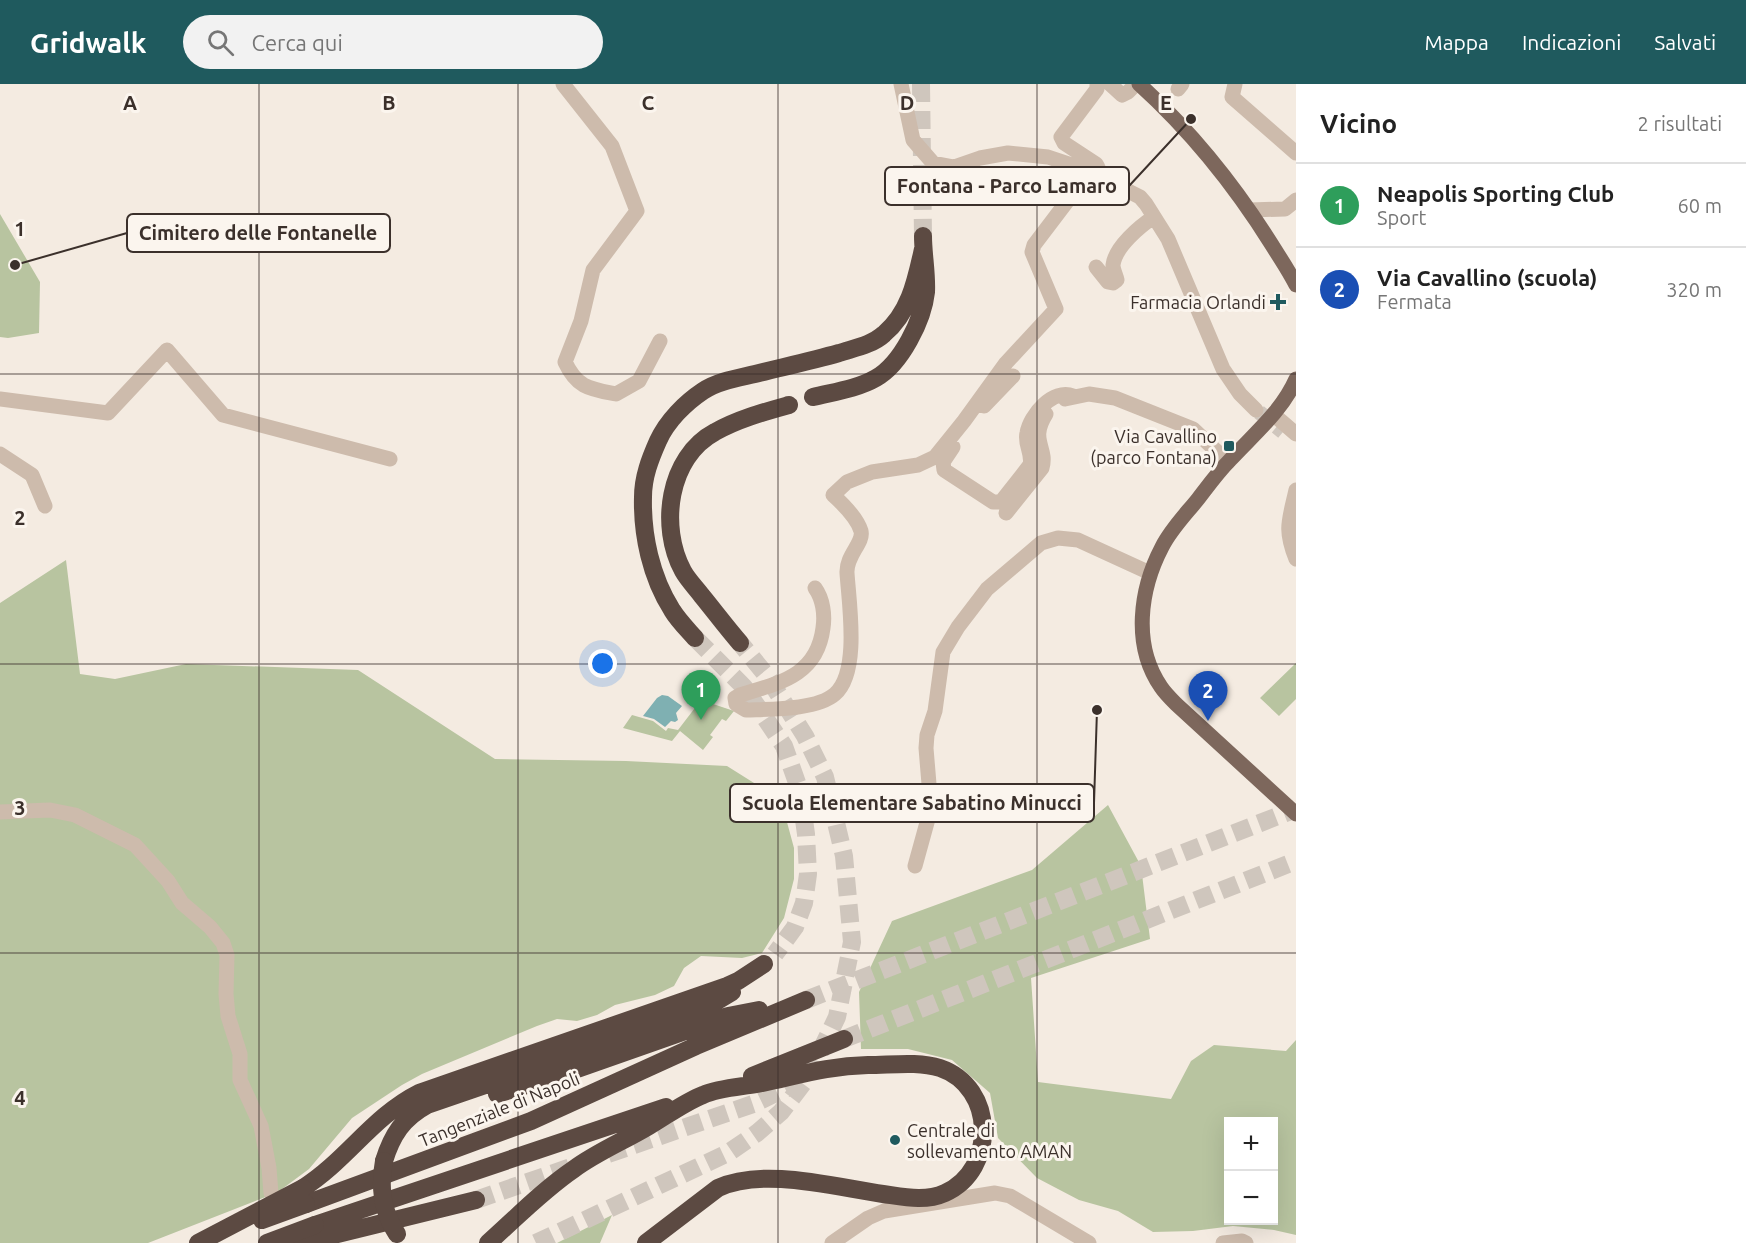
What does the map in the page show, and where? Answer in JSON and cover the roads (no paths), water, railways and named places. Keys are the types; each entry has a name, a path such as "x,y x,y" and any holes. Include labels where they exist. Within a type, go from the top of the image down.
{"highway":[{"path":"695,638 672,610 658,582 648,552 642,518 643,484 650,459 663,431 680,410 704,390 728,380 866,345 884,334 899,318 913,293 923,242 926,291 921,316 910,340 885,372 874,379 813,397"},
{"path":"740,643 684,573 676,558 671,541 672,499 677,478 687,459 698,445 714,432 754,415 789,405"},
{"path":"200,1243 304,1196 386,1113 418,1093 727,986 769,959 729,994 693,1013 427,1105 415,1112 398,1127 389,1144 384,1161 381,1194 387,1217 403,1240"},
{"name":"Tangenziale di Napoli","path":"304,1196 531,1121 696,1046 804,1001 728,1016 560,1075 429,1114 403,1131 390,1147 384,1161"},
{"path":"301,1243 318,1231 704,1094 844,1039"},
{"path":"488,1243 544,1191 574,1168 704,1094 828,1068 927,1066 953,1074 970,1090 980,1109 984,1140 978,1159 964,1180 945,1193 932,1197 908,1198 785,1179 747,1179 731,1182 718,1188 646,1243"},
{"path":"267,1243 476,1200"}],"main road":[{"path":"1138,84 1163,106 1222,172 1250,210 1296,285"},
{"path":"1296,379 1290,393 1274,415 1228,462 1163,545 1150,573 1144,596 1142,626 1147,656 1160,686 1176,704 1296,814"}],"street":[{"path":"563,84 612,146 637,211 593,270 581,321 565,362 572,376 590,389 616,394 639,381 660,341"},
{"path":"901,84 913,140 933,163 954,167 980,158 1008,153 1048,157 1081,168 1084,180"},
{"path":"815,588 819,594 825,617 821,645 805,667 785,681 735,698 740,708 746,710 794,708 834,695 844,684 852,634 847,570 851,555 859,544 861,531 855,520 833,495 847,482 872,472 918,465 935,457 1006,363 1056,309 1032,252 1034,245 1084,180 1100,174 1096,164 1064,142 1061,137 1097,89 1096,84"},
{"path":"1110,84 1122,95 1138,84"},
{"path":"1235,84 1232,97 1296,153"},
{"path":"1084,180 1140,197 1168,239 1223,369 1240,394 1256,410"},
{"path":"1250,210 1285,209 1296,200"},
{"path":"1096,267 1108,282 1113,283 1117,280 1113,266 1115,260 1131,233 1154,217"},
{"path":"4,400 108,413 167,350 223,415 390,459"},
{"path":"1013,376 980,411 943,462 944,470 993,502 1000,502 1030,465 1032,457 1027,433 1032,419 1052,397 1062,394 1073,396"},
{"path":"1006,513 1042,468 1044,462 1038,437 1041,422 1049,410 1065,398 1073,396 1089,394 1115,398 1193,429 1228,462"},
{"path":"1274,415 1289,433 1296,448"},
{"path":"0,454 32,475 45,506"},
{"path":"1296,490 1288,526 1288,541 1296,559"},
{"path":"915,866 932,808 926,748 927,735 935,711 943,652 958,627 987,589 1041,543 1058,538 1078,540 1150,573"},
{"path":"0,812 50,810 75,815 135,845 168,881 182,903 210,927 223,943 227,955 228,1016 240,1054 240,1080 263,1134 271,1193"},
{"path":"832,1243 868,1218 884,1211 995,1193 1010,1196 1089,1243"},
{"path":"1223,1243 1242,1240 1246,1243"}],"water":[{"path":"662,695 668,696 682,706 676,713 678,720 671,721 665,727 654,719 643,716"}],"tunnel":[{"path":"921,84 923,236"},
{"path":"1259,412 1283,432"},
{"path":"695,638 744,687 784,746 800,791 806,834 808,874 804,903 795,927 775,954"},
{"path":"536,1243 728,1153 757,1133 781,1112 808,1077 837,1017 852,942 844,856 825,777 805,736 767,676 740,643"},
{"path":"806,1000 1296,809"},
{"path":"844,1039 1296,861"},
{"path":"608,1154 753,1104 801,1081"},
{"path":"476,1200 574,1166"}],"place":[{"name":"Fontana - Parco Lamaro","path":"1191,119"},
{"name":"Cimitero delle Fontanelle","path":"15,265"},
{"name":"Farmacia Orlandi","path":"1278,302"},
{"name":"Via Cavallino (parco Fontana)","path":"1229,446"},
{"name":"Scuola Elementare Sabatino Minucci","path":"1097,710"},
{"name":"Neapolis Sporting Club","path":"701,720"},
{"name":"Via Cavallino (scuola)","path":"1208,721"},
{"name":"Centrale di sollevamento AMAN","path":"895,1140"}]}
